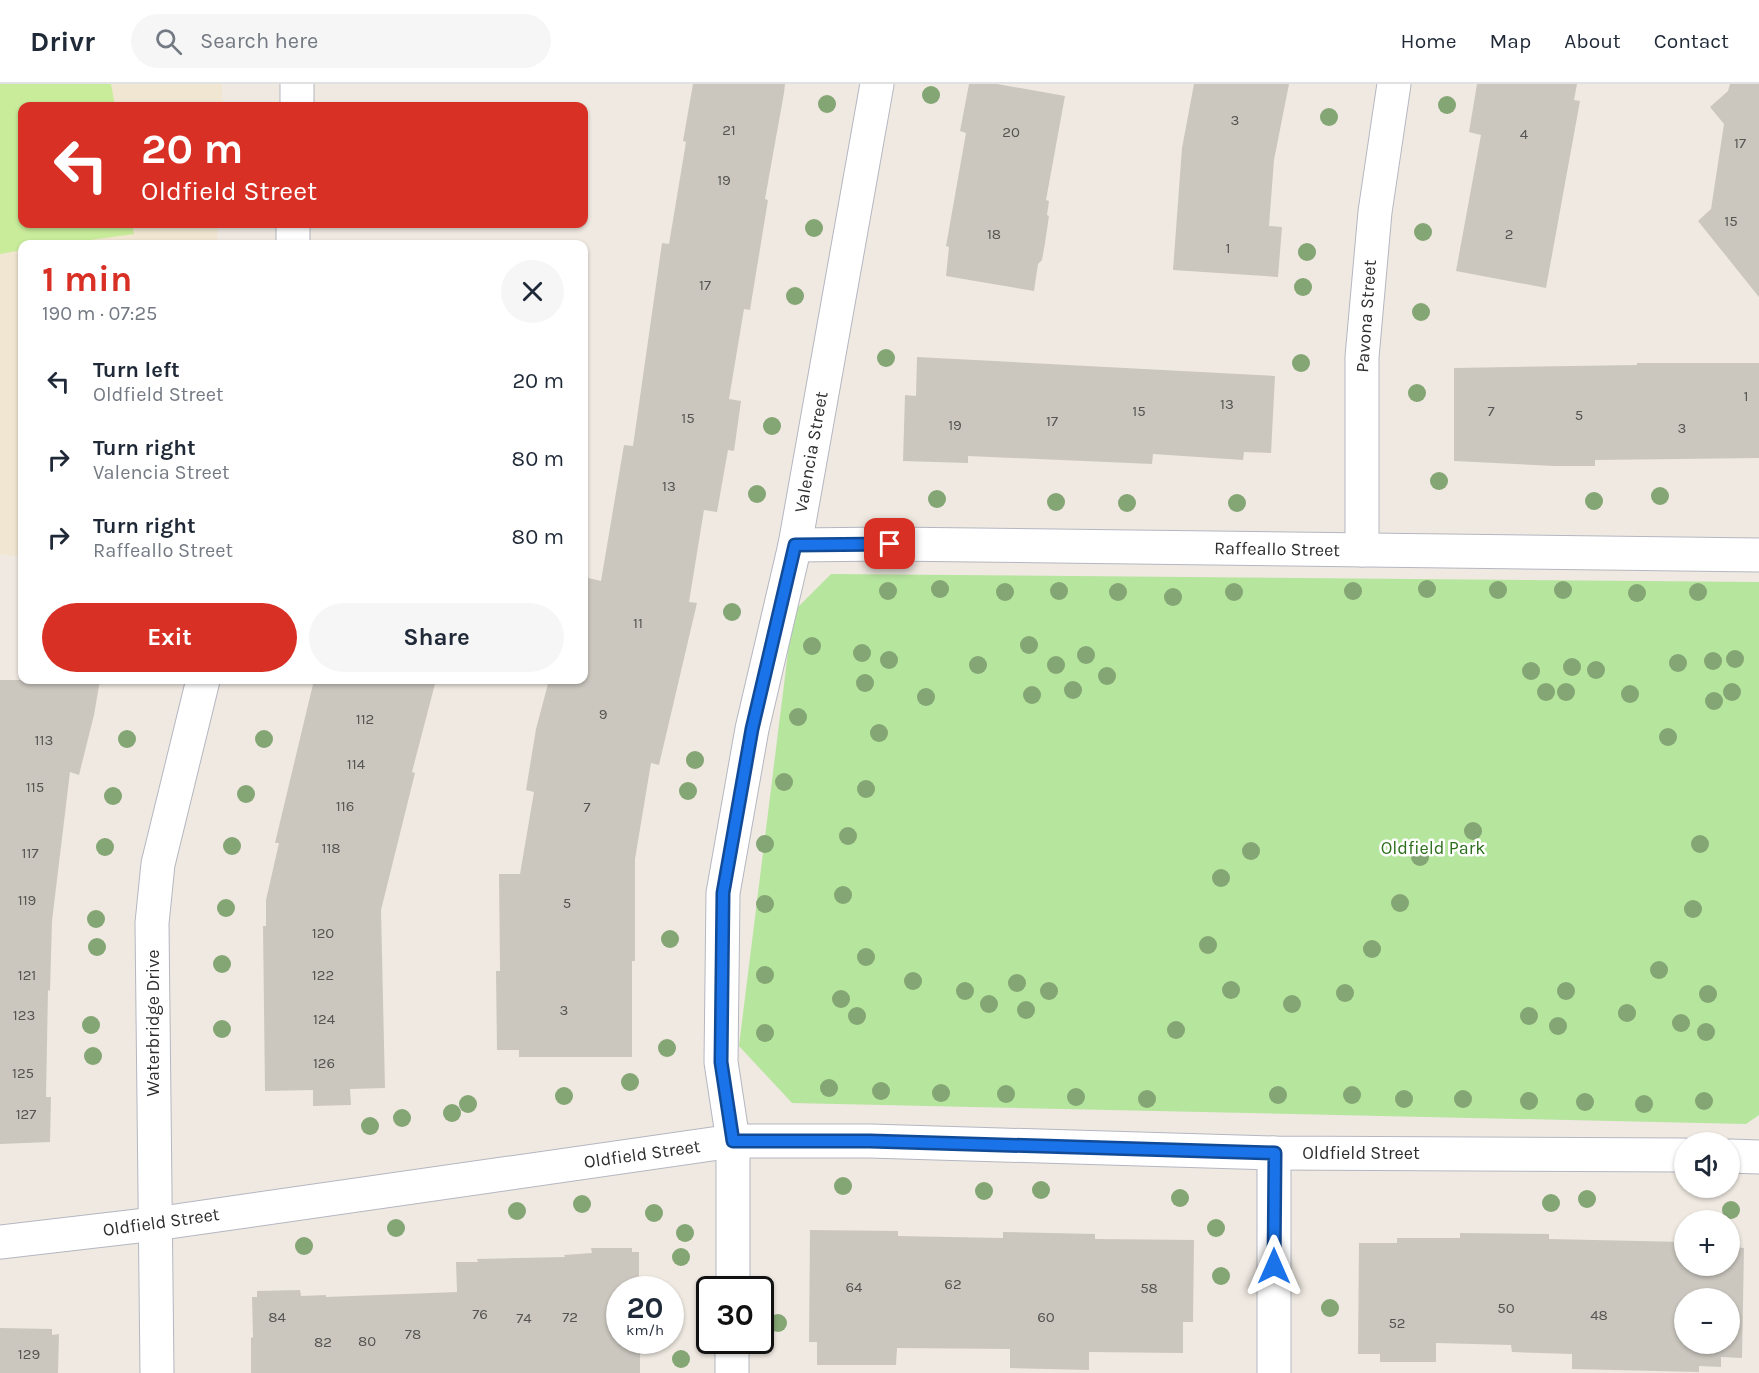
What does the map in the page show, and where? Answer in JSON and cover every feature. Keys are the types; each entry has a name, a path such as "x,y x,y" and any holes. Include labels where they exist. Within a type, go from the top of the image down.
{"street":[{"path":"297,84 297,102"},
{"name":"Valencia Street","path":"733,1276 733,1141 721,1062 723,893 752,729 795,545 877,84"},
{"name":"Pavona Street","path":"1362,550 1362,357 1375,212 1394,84"},
{"name":"Raffeallo Street","path":"795,545 890,544 1759,555"},
{"name":"Waterbridge Drive","path":"157,1373 152,923 158,864 202,684"},
{"name":"Oldfield Street","path":"0,1242 155,1224 733,1141 870,1141 1275,1153 1674,1155"},
{"path":"1274,1373 1275,1153"},
{"path":"1740,1156 1759,1157"},
{"path":"732,1354 732,1373"}],"shaded area":[{"path":"0,84 222,84 222,102 18,102 18,228 218,228 217,240 18,240 18,556 0,554"}],"green space":[{"path":"0,84 111,84 114,102 18,102 18,228 133,228 134,234 90,240 18,240 18,251 0,254"},
{"name":"Oldfield Park","path":"831,574 1759,582 1759,1115 1746,1124 792,1103 739,1046 793,612"}],"building":[{"path":"693,84 785,84 765,199 768,200 750,310 744,309 729,399 741,401 734,451 728,450 717,512 704,510 689,602 697,603 659,765 651,763 635,859 632,1057 519,1057 519,1050 497,1050 496,971 500,971 499,874 520,874 534,792 526,790 536,729 548,684 588,684 588,578 601,581 624,445 633,446 662,243 669,244 686,142 683,141"},
{"path":"969,84 997,84 1065,96 1046,200 1049,201 1047,215 1049,216 1045,243 1042,260 1038,264 1034,291 946,276 949,247 946,246 966,133 960,131"},
{"path":"1194,84 1289,84 1274,160 1269,226 1282,227 1278,277 1173,270 1182,148"},
{"path":"1477,84 1577,84 1574,100 1580,101 1546,288 1456,271 1481,135 1469,132"},
{"path":"1730,84 1759,84 1759,297 1698,221 1711,209 1724,124 1710,107 1728,91"},
{"path":"917,357 1275,376 1271,453 1244,452 1243,460 1153,454 1152,464 968,456 968,463 903,461 905,395 916,396"},
{"path":"1637,363 1759,363 1759,458 1595,460 1595,466 1454,461 1454,368 1637,365"},
{"path":"0,680 18,680 18,684 99,684 79,775 70,772 52,921 46,1097 51,1097 50,1142 0,1144"},
{"path":"313,684 435,684 412,772 415,773 381,910 385,1088 350,1089 351,1105 313,1106 313,1090 265,1091 263,926 266,926 266,900 279,843 275,843"},
{"path":"810,1230 898,1231 898,1236 1003,1238 1003,1232 1095,1234 1095,1239 1194,1240 1193,1322 1183,1322 1183,1353 1089,1352 1089,1370 1010,1368 1010,1349 897,1348 896,1365 817,1365 817,1342 809,1342"},
{"path":"1460,1233 1549,1234 1549,1239 1674,1242 1674,1276 1740,1276 1740,1248 1744,1248 1742,1358 1721,1357 1721,1367 1699,1366 1699,1372 1572,1369 1572,1354 1512,1352 1511,1345 1436,1343 1436,1362 1380,1362 1380,1354 1358,1354 1359,1243 1397,1243 1397,1238 1460,1238"},
{"path":"591,1248 632,1248 632,1252 639,1252 639,1276 606,1276 606,1354 640,1354 640,1373 251,1373 252,1297 257,1297 257,1291 300,1290 301,1296 326,1295 326,1297 457,1292 456,1262 478,1262 477,1259 565,1257 564,1255 592,1253"},
{"path":"0,1328 52,1329 52,1335 59,1334 58,1373 0,1373"}],"route":[{"path":"890,544 795,545 752,729 723,893 721,1062 733,1141 870,1141 1275,1153 1274,1266"}]}
